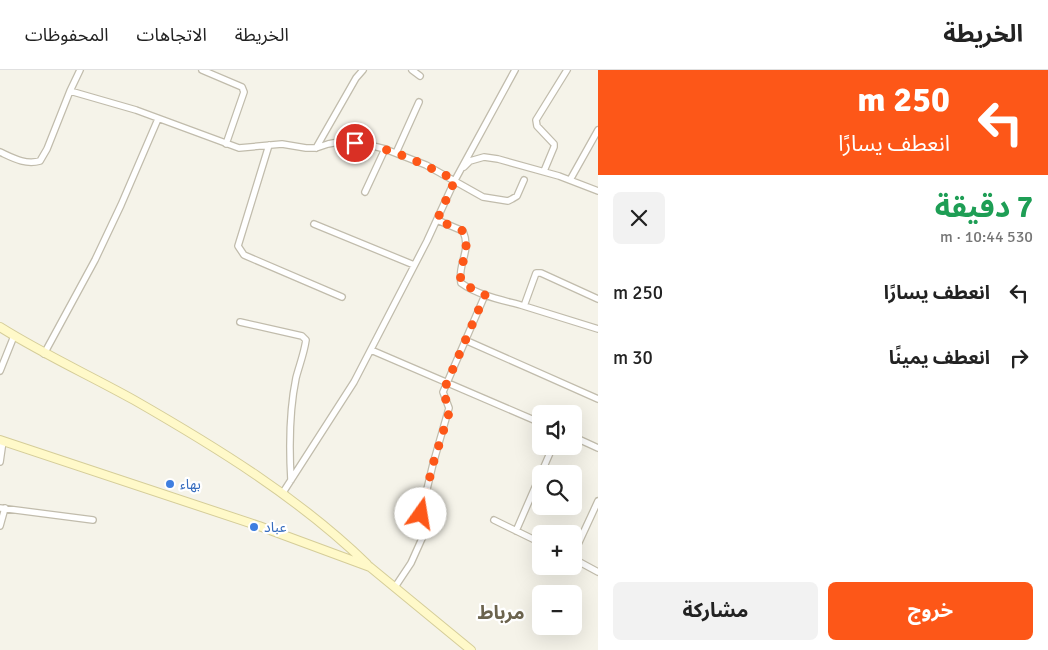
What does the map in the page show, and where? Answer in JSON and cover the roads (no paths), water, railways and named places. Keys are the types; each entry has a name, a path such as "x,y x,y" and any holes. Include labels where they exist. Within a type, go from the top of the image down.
{"street":[{"path":"0,152 24,162 40,161 47,149 80,70"},
{"path":"202,70 242,87 244,92 226,144"},
{"path":"316,148 356,78 363,70"},
{"path":"412,70 420,76"},
{"path":"282,494 336,411 371,350 437,220 455,180 515,70"},
{"path":"544,171 554,144 537,126 536,120 566,70"},
{"path":"70,91 101,99 240,148 282,144 316,148 344,142 366,144 385,149 426,165 483,197 508,201 517,196 524,180"},
{"path":"396,153 419,102"},
{"path":"44,354 95,260 158,119"},
{"path":"570,180 598,130"},
{"path":"269,145 238,246 240,251 244,255 342,297"},
{"path":"365,192 385,149"},
{"path":"461,169 470,161 484,157 498,158 544,171 598,191"},
{"path":"437,220 463,231 467,241 460,276 461,283 485,295 598,329"},
{"path":"314,224 414,265"},
{"path":"524,306 536,273 541,273 598,299"},
{"path":"395,587 411,563 424,534 425,529 421,514 449,408 443,392 485,295"},
{"path":"240,322 302,336 306,340 296,378 293,403 289,444 291,480"},
{"path":"0,328 44,354 132,400 236,462 326,528 370,567 472,650"},
{"path":"0,371 14,336"},
{"path":"464,340 598,399"},
{"path":"371,350 532,419"},
{"path":"0,462 2,441 259,526 370,567"},
{"path":"582,441 598,448"},
{"path":"516,531 549,455"},
{"path":"582,536 598,501"},
{"path":"0,526 2,508 94,520"},
{"path":"494,520 532,539"},
{"path":"582,563 598,572"}],"place":[{"name":"بهاء","path":"170,484"},
{"name":"عباد","path":"254,527"}],"district":[{"name":"مرباط","path":"501,613"}]}
